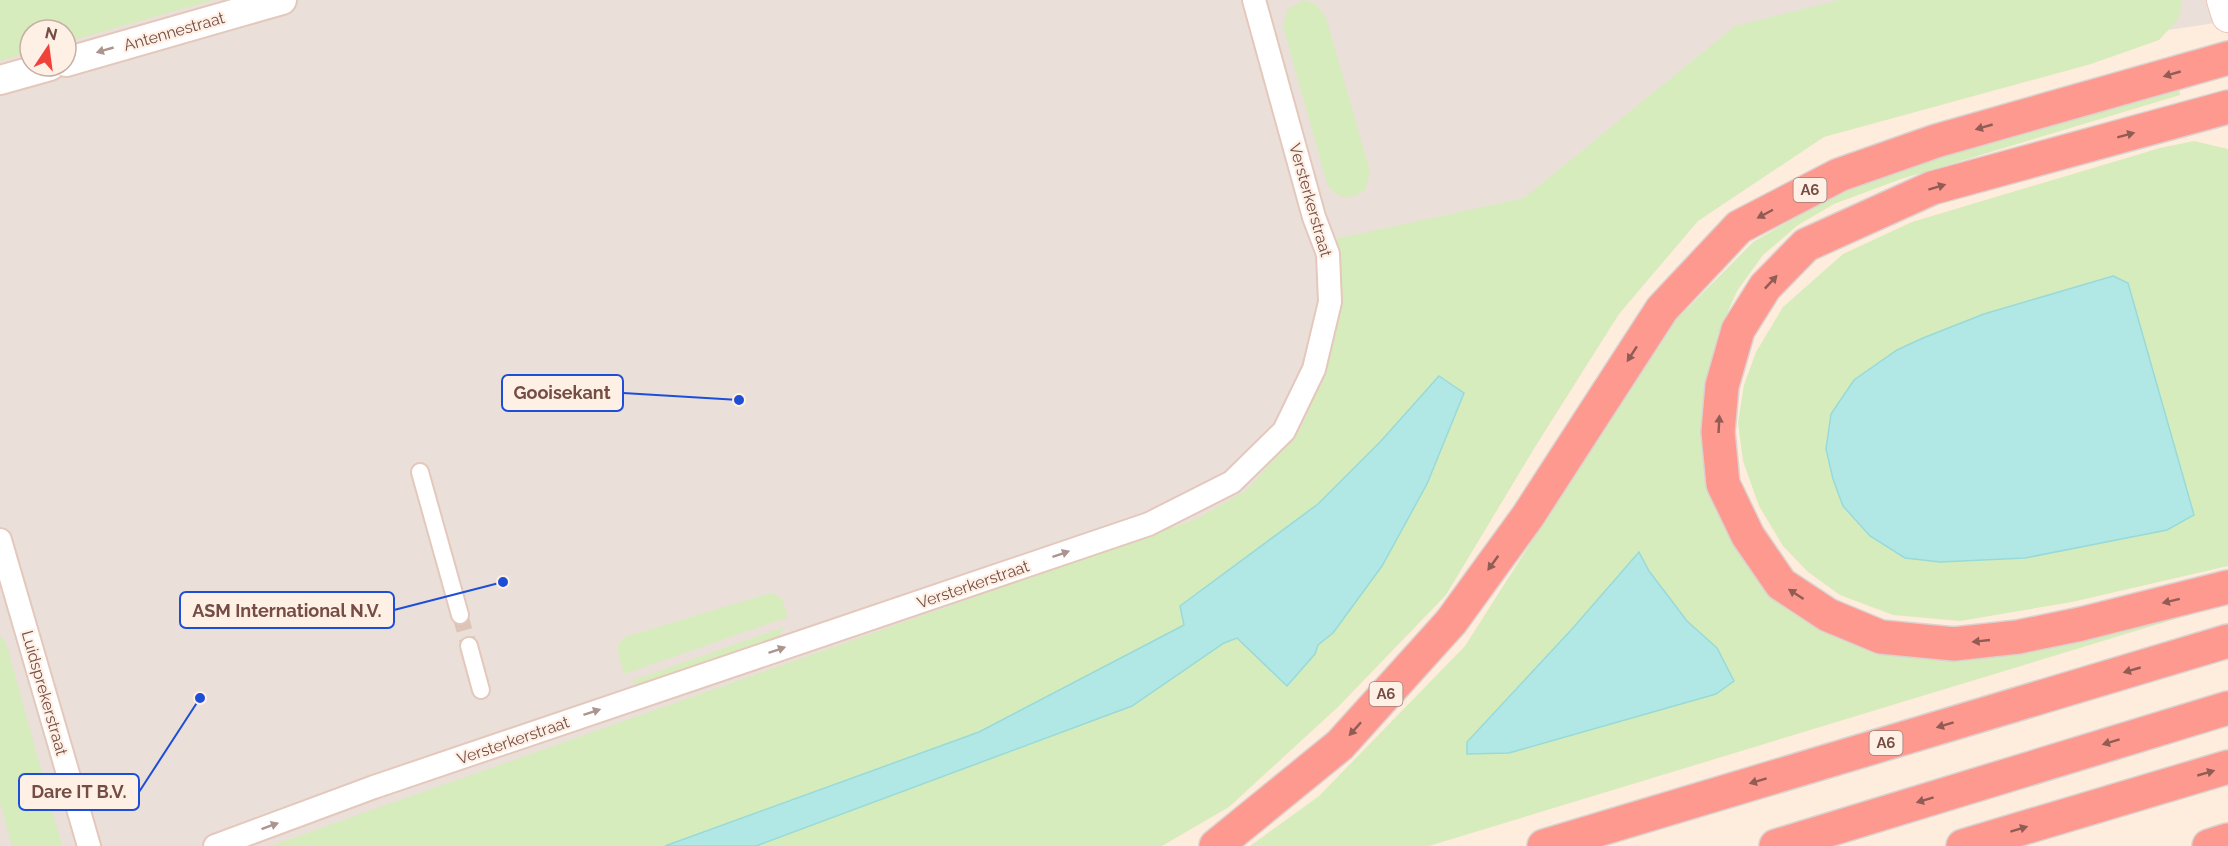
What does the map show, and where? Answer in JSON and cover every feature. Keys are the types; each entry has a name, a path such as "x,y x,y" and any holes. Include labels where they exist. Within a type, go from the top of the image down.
{"highway":[{"name":"A6","path":"1216,846 1340,745 1451,622 1528,516 1662,309 1739,227 1839,175 1936,141 2228,58"},
{"path":"2228,107 1932,188 1806,245 1765,287 1738,330 1722,386 1718,432 1724,484 1748,536 1781,584 1828,615 1881,637 1954,644 2018,637 2081,624 2228,587"},
{"name":"A6","path":"1544,846 2228,641"},
{"path":"1776,846 2228,708"},
{"path":"1963,846 2228,767"},
{"path":"2209,846 2228,840"}],"main road":[{"path":"2223,0 2228,16"}],"street":[{"name":"Antennestraat","path":"78,59 282,0"},
{"name":"Versterkerstraat","path":"215,846 374,787 1149,524 1232,482 1284,431 1314,369 1330,302 1328,254 1314,217 1254,0"},
{"path":"0,80 18,75"},
{"path":"420,472 460,615"},
{"name":"Luidsprekerstraat","path":"0,540 89,846"},
{"path":"469,646 481,690"}],"shaded area":[{"path":"0,0 2228,0 2228,21 1801,85 1154,714 744,846 0,846"}],"green space":[{"path":"0,0 213,0 78,39 78,18 18,18 18,56 0,61"},
{"path":"1304,0 1316,4 1326,17 1370,171 1366,189 1355,196 1340,196 1327,183 1283,26 1288,9"},
{"path":"1839,0 2182,0 2178,20 2159,40 2091,64 1824,137 1698,221 1619,314 1535,447 1446,595 1338,707 1229,807 1162,846 756,846 1132,706 1224,643 1237,638 1287,685 1315,654 1318,645 1333,633 1382,566 1427,485 1464,393 1439,377 1381,441 1318,504 1181,606 1184,625 979,732 665,846 270,846 1196,519 1247,490 1301,428 1321,381 1342,304 1335,239 1524,198 1735,26"},
{"path":"2179,86 2180,95 1901,179 1834,204 1798,225 1763,255 1737,291 1718,334 1706,381 1706,430 1731,531 1848,639 2228,603 1429,846 1250,846 1319,796 1465,646 1667,329 1753,242 1829,198 1949,151","holes":["1638,553 1687,621 1717,648 1733,682 1716,694 1467,754 1467,742 1572,629"]},
{"path":"2194,141 2228,149 2228,566 2072,602 1960,621 1893,615 1840,595 1808,572 1783,546 1759,506 1743,461 1738,423 1744,385 1756,352 1783,307 1843,254 1912,222 2160,148"},
{"path":"771,593 782,598 788,617 624,674 618,649 625,637"},
{"path":"784,627 779,637 641,686 631,681"},
{"path":"0,635 7,646 62,846 12,846 0,802"}],"water":[{"path":"2113,276 2128,283 2194,515 2167,530 2025,558 1940,562 1905,558 1870,536 1843,506 1833,479 1826,449 1831,414 1854,380 1897,350 1923,338 1984,314"},
{"path":"1439,376 1464,393 1427,484 1382,566 1333,633 1318,645 1315,654 1287,686 1237,638 1224,643 1132,706 756,846 665,846 979,732 1184,625 1180,606 1318,504 1381,441"},
{"path":"1639,552 1649,571 1687,621 1717,648 1734,681 1716,694 1509,753 1467,754 1467,742 1572,629"}],"tunnel":[{"path":"460,615 469,646"}],"place":[{"name":"Gooisekant","path":"739,400"},
{"name":"ASM International N.V.","path":"503,582"},
{"name":"Dare IT B.V.","path":"200,698"}]}
